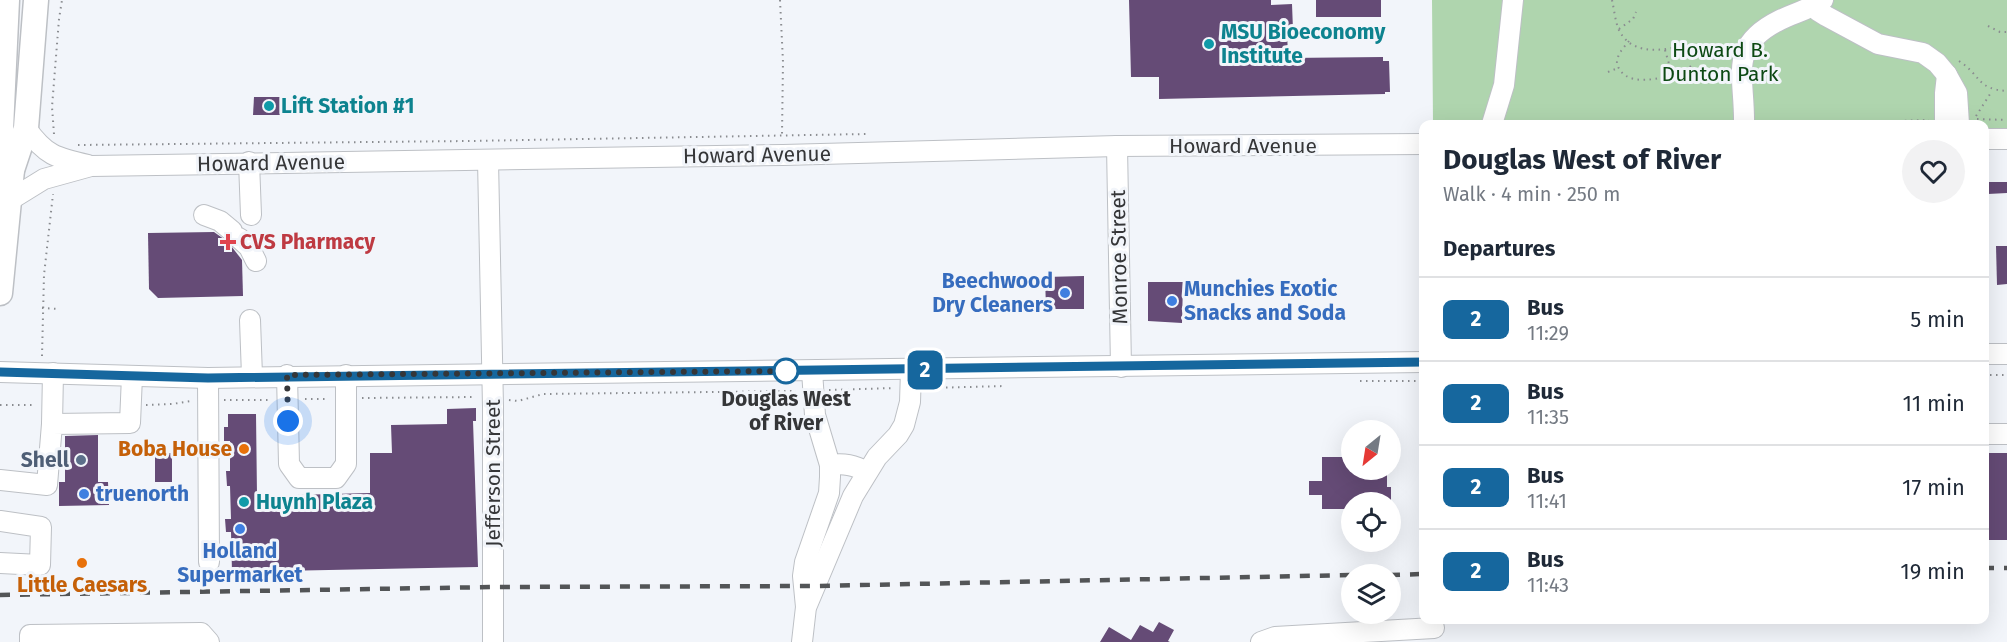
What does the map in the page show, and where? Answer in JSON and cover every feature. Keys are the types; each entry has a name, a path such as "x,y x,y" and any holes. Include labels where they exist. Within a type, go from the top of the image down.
{"main road":[{"path":"7,1 1,129 12,170"},
{"path":"0,293 3,236 10,200 12,170 26,128 36,1"}],"street":[{"path":"1493,120 1504,84 1513,0"},
{"path":"1744,120 1742,60 1746,47 1763,29 1819,3 1826,16 1878,44 1923,53 1937,63 1952,68"},
{"path":"1952,68 1966,120"},
{"path":"1942,120 1945,93 1952,68"},
{"name":"Howard Avenue","path":"26,128 44,151 91,166"},
{"path":"1989,139 2007,139"},
{"name":"Howard Avenue","path":"10,200 44,178 91,166 783,155 1117,146 1419,144"},
{"name":"Monroe Street","path":"1117,146 1121,367"},
{"name":"Jefferson Street","path":"488,160 493,642"},
{"path":"249,162 250,215"},
{"path":"204,215 220,221 236,234 249,247 256,261"},
{"path":"250,320 252,376"},
{"path":"1989,354 2007,354"},
{"path":"0,372 208,378 287,375 911,370 1419,362"},
{"path":"806,607 853,496 877,457 898,435 903,425 910,402 911,370"},
{"path":"802,642 806,607 803,576 805,562 829,493 830,465 815,416 812,371"},
{"path":"0,480 47,485 52,424 48,373"},
{"path":"287,375 289,464 299,478 336,478 346,464 346,375"},
{"path":"52,424 130,423 132,376"},
{"path":"208,378 209,562"},
{"path":"1989,434 2007,434"},
{"path":"830,465 858,466 867,472"},
{"path":"0,521 41,527 40,565 0,563"},
{"path":"1261,642 1275,638 1303,639 1434,630"},
{"path":"30,642 30,635 201,633 209,642"}],"path":[{"path":"55,140 52,107 62,0"},
{"path":"780,0 783,155"},
{"path":"1612,0 1619,29 1629,41 1647,50 1665,50 1680,46"},
{"path":"1619,29 1633,19 1636,12"},
{"path":"1988,26 2000,32 2007,32"},
{"path":"1629,41 1619,55 1618,68 1624,75 1634,79 1647,80 1666,76 1687,69 1694,64"},
{"path":"1665,50 1672,74"},
{"path":"1952,68 1963,64 1983,85 1993,90 2007,92"},
{"path":"1608,72 1618,68"},
{"path":"1969,120 1993,90"},
{"path":"1989,121 2007,120"},
{"path":"73,145 866,134"},
{"path":"48,373 42,308 53,192"},
{"path":"42,308 59,309"},
{"path":"1989,375 2007,375"},
{"path":"827,390 894,388"},
{"path":"506,400 518,401 543,394 799,392"},
{"path":"356,398 472,397"},
{"path":"305,399 334,399"},
{"path":"147,405 195,400"},
{"path":"221,400 274,400"},
{"path":"0,405 40,405"}],"green space":[{"name":"Howard B. Dunton Park","path":"1432,0 2007,0 2007,134 1989,134 1989,120 1433,120"}],"building":[{"name":"MSU Bioeconomy Institute","path":"1129,0 1271,0 1271,5 1292,4 1293,30 1287,30 1288,58 1383,57 1383,61 1389,61 1390,92 1385,92 1385,94 1159,99 1159,77 1131,77"},
{"path":"1316,0 1381,0 1381,17 1316,17"},
{"name":"Lift Station #1","path":"254,97 284,97 284,115 253,115"},
{"path":"1989,182 2007,182 2007,193 1989,194"},
{"name":"CVS Pharmacy","path":"214,232 228,242 242,260 243,296 158,298 149,289 148,233"},
{"path":"1996,246 2007,246 2007,284 1997,285"},
{"name":"Beechwood Dry Cleaners","path":"1084,276 1084,309 1046,309 1045,277"},
{"name":"Munchies Exotic Snacks and Soda","path":"1148,282 1183,282 1182,323 1148,321"},
{"path":"476,408 476,421 473,421 478,567 232,572 231,532 226,532 225,519 231,519 230,486 227,486 226,471 230,471 230,441 224,441 224,427 228,427 228,414 256,414 257,496 370,493 370,453 392,453 391,425 447,424 447,409"},
{"path":"98,435 98,482 108,482 109,505 59,506 59,482 65,482 65,436"},
{"path":"155,453 172,453 172,482 155,482"},
{"path":"1989,453 2007,453 2007,540 1989,540"},
{"path":"1322,457 1341,457 1341,480 1387,480 1387,487 1391,487 1391,492 1341,492 1341,509 1322,509 1322,495 1309,495 1309,481 1322,481"},
{"path":"1159,622 1174,630 1168,641 1170,642 1100,642 1109,627 1131,640 1140,625 1153,632"}],"railway":[{"path":"1989,568 2007,568"},
{"path":"1401,575 1419,574"},
{"path":"0,595 494,587 815,586 1341,575"}],"bus line":[{"name":"2","path":"0,372 208,378 287,375 911,370 1419,362"}],"place":[{"name":"MSU Bioeconomy Institute","path":"1209,44"},
{"name":"Lift Station #1","path":"269,106"},
{"name":"CVS Pharmacy","path":"228,242"},
{"name":"Beechwood Dry Cleaners","path":"1065,293"},
{"name":"Munchies Exotic Snacks and Soda","path":"1172,301"},
{"name":"Douglas West of River","path":"786,371"},
{"name":"Boba House","path":"244,449"},
{"name":"Shell","path":"81,460"},
{"name":"truenorth","path":"84,494"},
{"name":"Huynh Plaza","path":"244,502"},
{"name":"Holland Supermarket","path":"240,529"},
{"name":"Little Caesars","path":"82,563"}],"route":[{"path":"288,421 287,375 788,371 786,371"}]}
